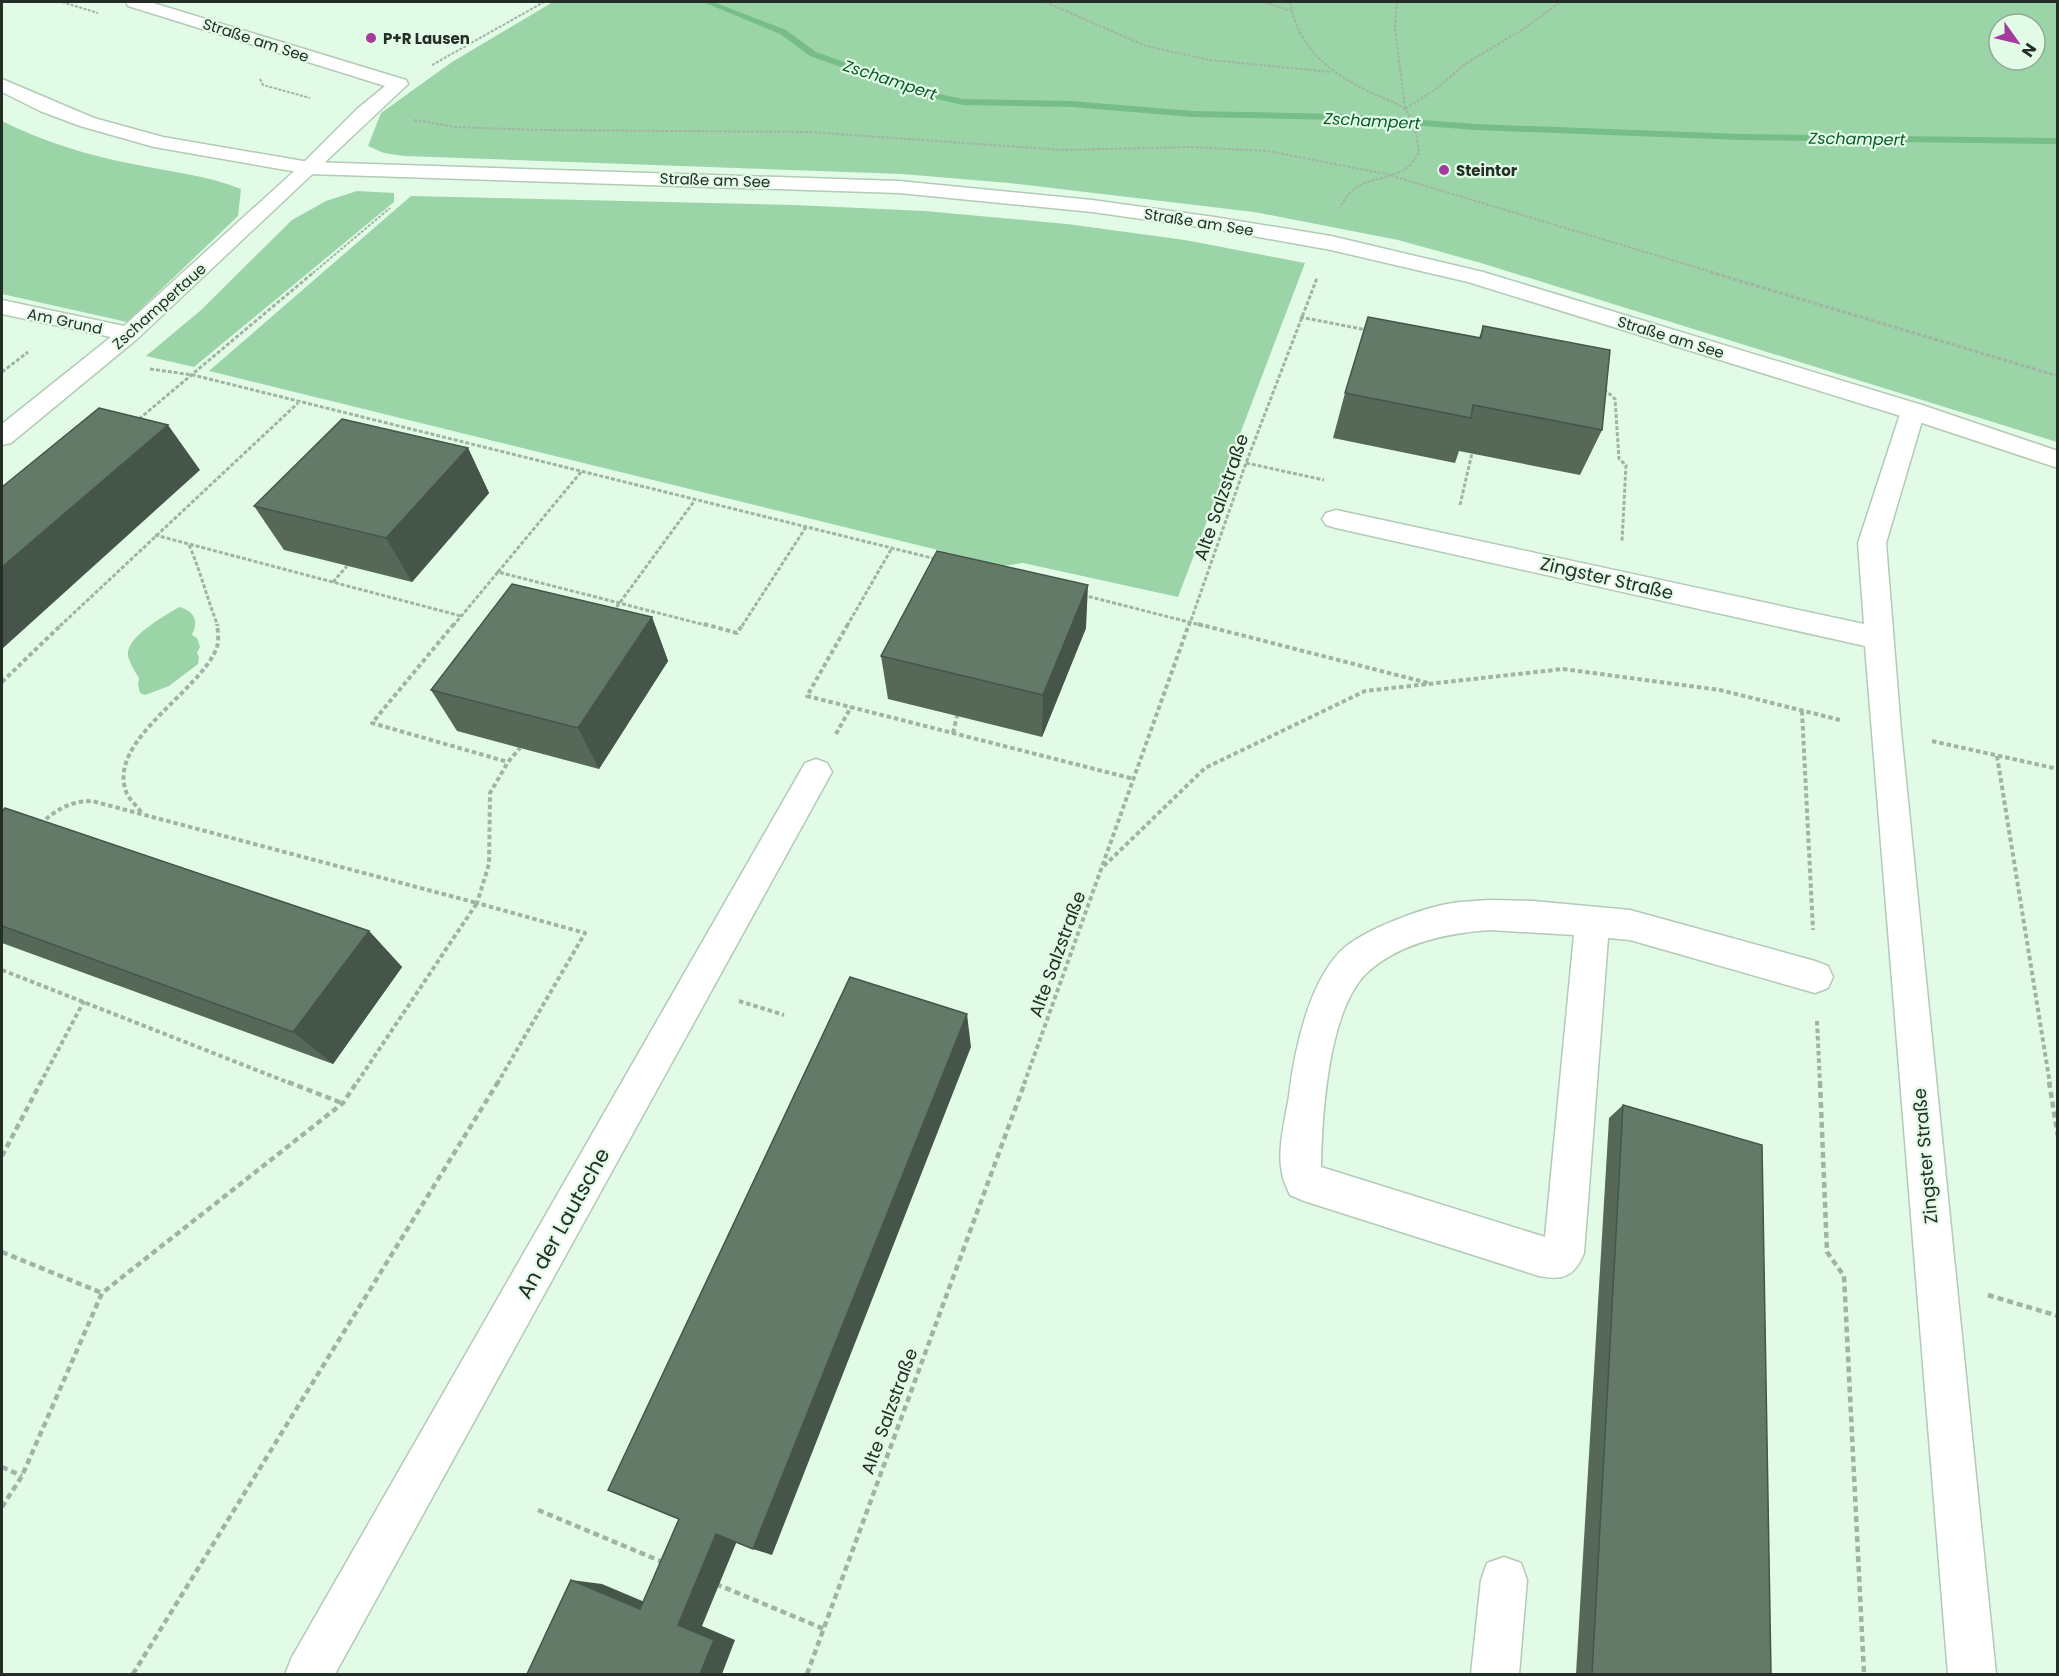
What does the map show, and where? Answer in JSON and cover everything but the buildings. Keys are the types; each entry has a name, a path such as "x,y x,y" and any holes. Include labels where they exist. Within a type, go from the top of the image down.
{"street":[{"name":"Straße am See","path":"134,2 399,84"},
{"path":"309,168 364,113 399,84"},
{"name":"Straße am See","path":"2,85 67,115 161,143 309,168 899,187 1092,206 1214,223 1331,243 1475,277 1913,411 2058,460"},
{"name":"Zschampertaue","path":"2,437 129,334 309,168"},
{"name":"Am Grund","path":"2,307 129,334"},
{"name":"Zingster Straße","path":"1913,411 1872,543 1886,731 1972,1674"},
{"name":"Zingster Straße","path":"1336,519 1878,638"},
{"name":"An der Lautsche","path":"309,1674 816,772"},
{"path":"1592,922 1564,1253 1556,1259 1539,1256 1304,1181 1301,1172 1302,1139 1313,1052 1324,1015 1341,979 1356,960 1378,945 1413,930 1452,918 1490,915 1533,916 1630,925 1815,977"},
{"path":"1495,1674 1504,1580"}],"path":[{"path":"399,84 544,2"},
{"path":"1045,2 1146,46 1209,60 1332,72"},
{"path":"1264,2 1291,11"},
{"path":"1290,2 1296,28 1308,47 1332,72 1405,109"},
{"path":"1397,2 1395,27 1405,109"},
{"path":"1405,109 1436,88 1465,64 1525,28 1560,2"},
{"name":"Alte Salzstraße","path":"807,1674 1104,866 1192,622 1246,463 1300,317 1331,243 1334,224 1345,196 1365,181 1407,167 1419,153 1417,136 1405,109"},
{"path":"138,420 435,171"},
{"path":"1300,317 1368,330"},
{"path":"2,372 31,350"},
{"path":"98,361 193,375 936,559"},
{"path":"1598,384 1615,399 1619,459 1626,465 1620,581"},
{"path":"2,682 155,535 299,403"},
{"path":"452,449 459,442"},
{"path":"1452,544 1472,453"},
{"path":"508,762 372,723 581,472"},
{"path":"608,619 695,500"},
{"path":"498,572 737,633 806,527"},
{"path":"155,535 461,616"},
{"path":"142,813 128,794 123,774 134,743 198,675 216,646 218,626 208,603 202,574 189,544"},
{"path":"892,548 807,696 1134,779"},
{"path":"333,582 348,566"},
{"path":"1082,595 1428,683"},
{"path":"1104,866 1205,768 1365,690 1563,669 1720,690 1886,731 2058,769"},
{"path":"1802,711 1827,1252 1844,1276 1864,1674"},
{"path":"952,733 957,716"},
{"path":"2,1507 22,1476 102,1293 343,1103 477,903 489,864 490,793 508,762 520,748"},
{"path":"1996,756 2058,1136"},
{"path":"35,830 54,811 68,803 79,801 142,813 585,933 461,1145 133,1674"},
{"path":"2,969 343,1103"},
{"path":"2,1156 84,1001"},
{"path":"2,1252 102,1293"},
{"path":"1936,1280 2058,1316"},
{"path":"2,1467 22,1476"},
{"path":"538,1510 670,1565"},
{"path":"714,1583 824,1629"}],"green space":[{"path":"553,2 2057,2 2057,442 1481,263 1398,240 1254,212 1009,183 902,174 404,156 384,153 368,146 381,113 452,62"},
{"path":"2,121 33,135 83,152 201,177 241,189 238,216 127,322 2,294"},
{"path":"357,191 394,193 394,202 194,367 146,356 200,311 292,220 326,201"},
{"path":"411,196 794,205 925,211 1067,224 1185,240 1305,263 1178,597 1023,563 1003,566 209,371"},
{"path":"179,607 194,617 195,625 192,635 197,638 200,647 197,653 198,664 169,686 145,695 140,693 139,678 128,656 129,649 147,628"}],"waterway":[{"name":"Zschampert","path":"707,2 783,32 813,54 922,93 963,102 1071,104 1193,114 1345,117 1476,127 1740,137 2058,141"}],"place":[{"name":"P+R Lausen","path":"371,38"},
{"name":"Steintor","path":"1444,170"}]}
